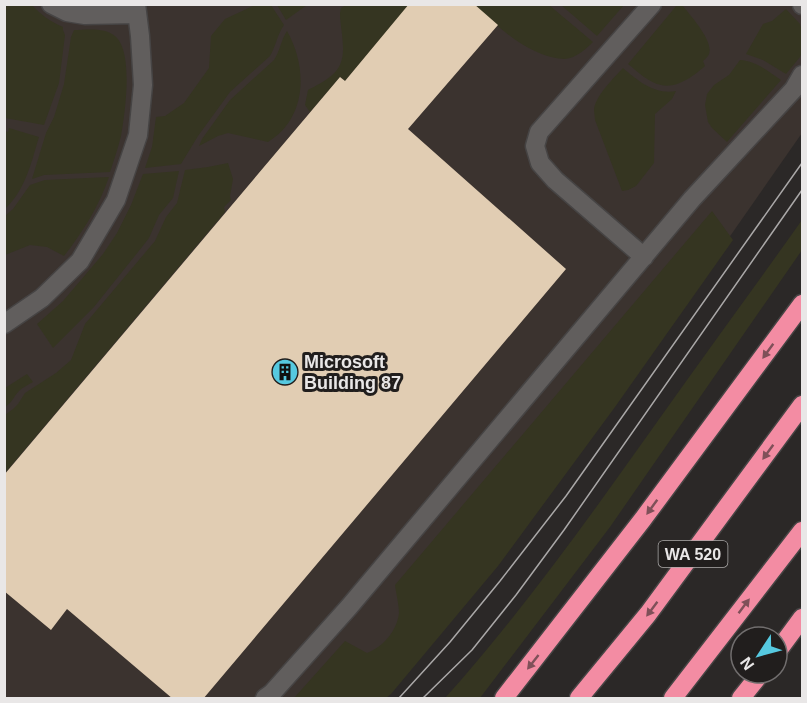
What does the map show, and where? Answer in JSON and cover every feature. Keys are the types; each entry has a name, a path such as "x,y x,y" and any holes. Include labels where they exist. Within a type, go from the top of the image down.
{"highway":[{"path":"504,699 650,509 802,304"},
{"name":"WA 520","path":"579,699 648,614 802,405"},
{"path":"673,699 802,531"},
{"path":"789,636 802,618"},
{"path":"741,699 752,685"}],"street":[{"path":"4,324 42,298 80,261 116,200 138,135 142,85 137,9 85,15 67,12 51,4"},
{"path":"644,257 555,180 540,163 535,146 539,132 652,4"},
{"path":"265,699 349,607 692,199 794,89 802,75"}],"shaded area":[{"path":"4,5 802,5 802,133 599,424 374,698 5,698"}],"green space":[{"path":"4,5 32,5 46,18 63,27 65,35 59,83 44,125 5,118"},
{"path":"255,5 271,5 284,25 270,56 230,92 181,164 145,168 152,147 156,117 165,116 184,103 209,68 211,36 225,19"},
{"path":"277,5 307,5 286,20"},
{"path":"346,5 409,5 345,81 340,77 310,112 305,105 308,90 332,75 341,62 343,44 340,13 341,8"},
{"path":"474,5 549,5 593,42 573,57 565,59 551,57 519,42"},
{"path":"561,5 624,5 597,36"},
{"path":"677,5 682,5 700,28 710,49 703,61 705,66 679,83 667,86 648,79 628,64"},
{"path":"786,9 800,24 802,52 786,74 763,60 746,54 763,24 772,21"},
{"path":"74,30 106,31 115,36 121,44 125,55 127,83 119,145 110,172 44,175 32,179 64,84"},
{"path":"287,31 298,61 300,91 297,106 281,132 268,142 228,133 199,146 230,100 274,60"},
{"path":"740,60 757,64 781,80 727,142 708,122 705,105 707,94 714,85 729,75"},
{"path":"623,68 654,89 676,91 672,99 655,114 654,163 636,186 622,191 595,120 594,110 601,93"},
{"path":"9,128 39,137 23,184 5,209 5,131 8,132"},
{"path":"228,163 233,179 231,200 224,207 225,212 5,473 5,415 18,404 25,393 56,373 71,360 85,324 155,241 166,217 177,203 185,170"},
{"path":"179,171 173,198 159,215 149,238 94,307 53,348 37,324 63,301 103,254 131,205 143,174"},
{"path":"109,177 90,218 64,256 47,247 30,245 5,255 5,216 13,209 30,185 45,180"},
{"path":"712,211 733,240 615,407 498,566 391,694 386,698 294,698 345,641 367,653 378,647 388,637 398,620 399,613 395,585"},
{"path":"802,220 802,250 610,527 480,698 445,698 507,625 565,549"},
{"path":"27,374 33,382 17,393 5,407 5,388"}],"building":[{"name":"Microsoft Building 87","path":"409,4 474,4 498,25 408,129 566,269 203,699 173,699 67,609 51,630 4,591 4,475 340,77 345,81"}],"tram line":[{"path":"399,698 450,642 566,496 802,163"},
{"path":"423,698 472,650 516,595 802,190"}],"place":[{"name":"Microsoft Building 87","path":"285,372"}]}
